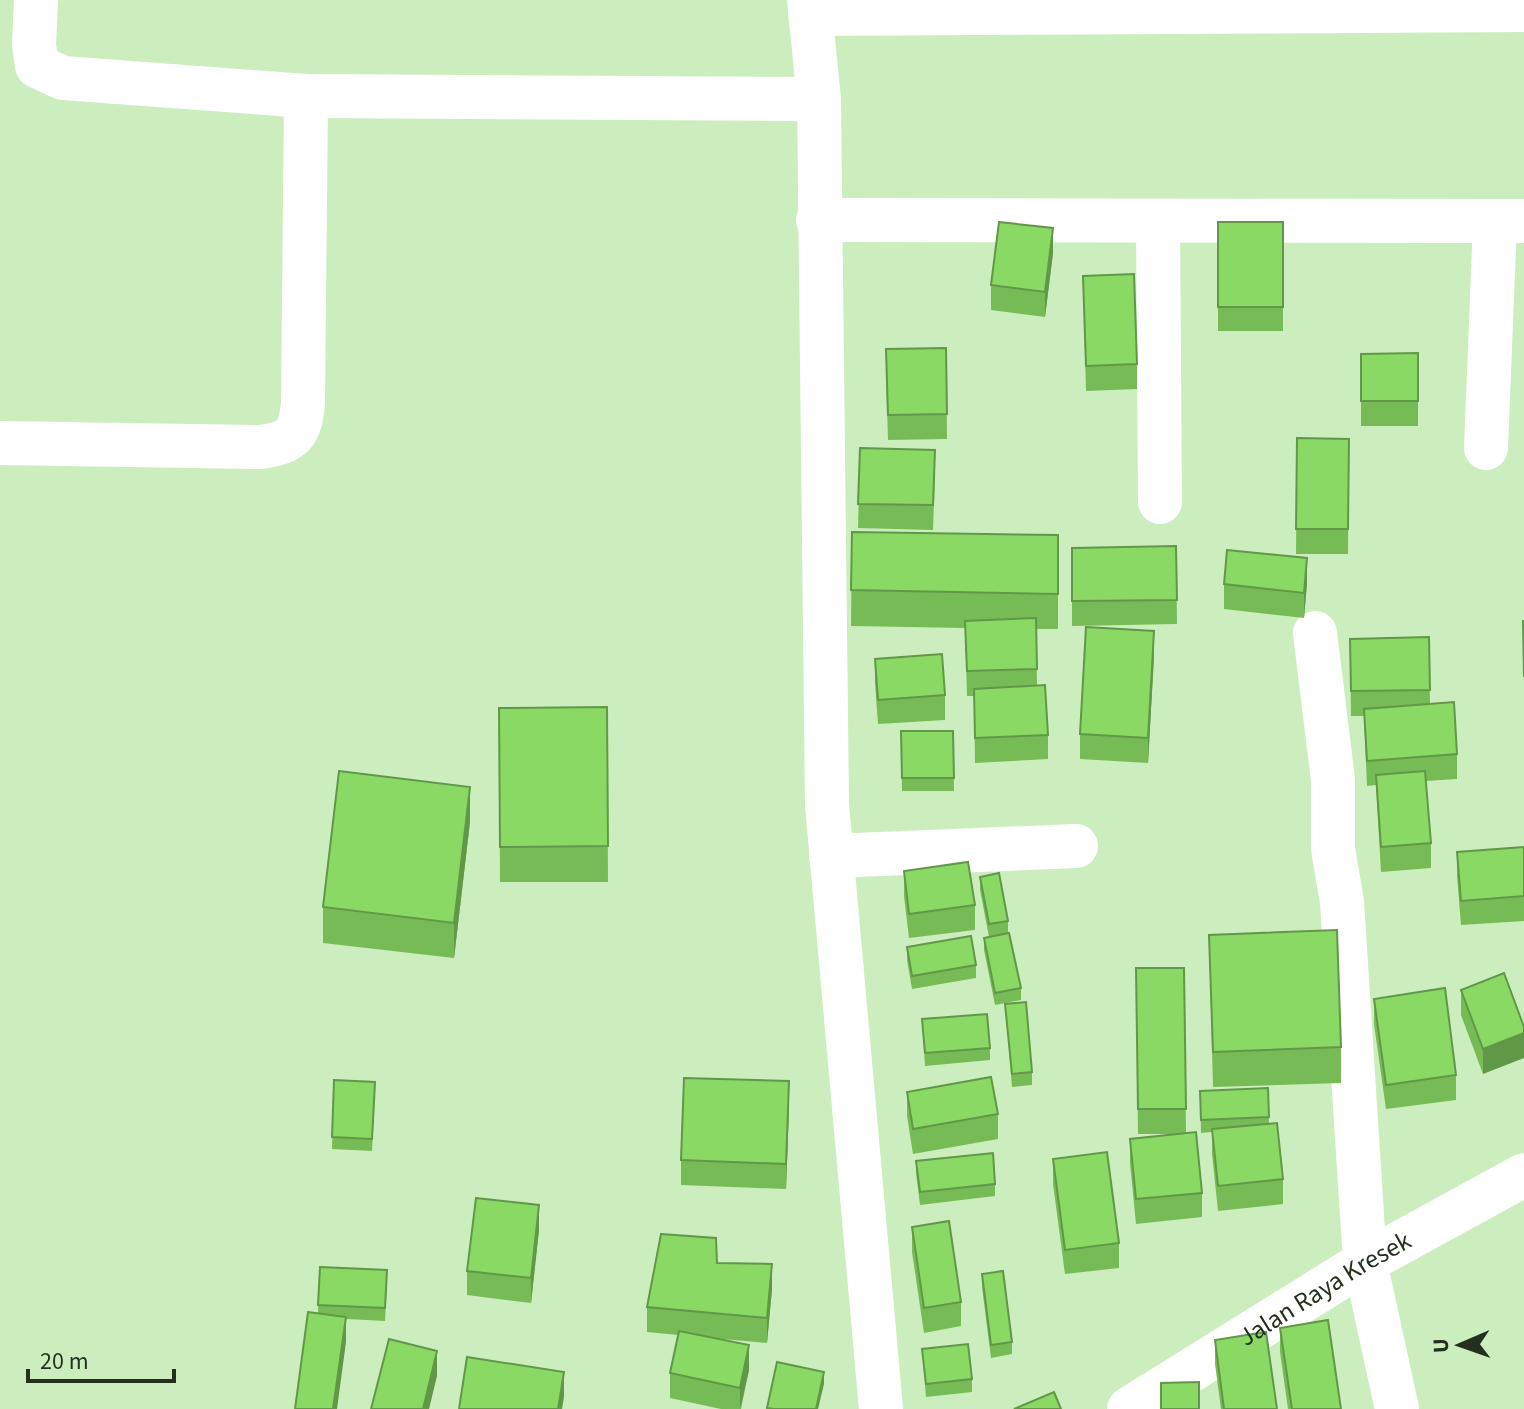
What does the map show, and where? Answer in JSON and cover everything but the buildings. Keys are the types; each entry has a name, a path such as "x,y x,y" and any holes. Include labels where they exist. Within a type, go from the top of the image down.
{"street":[{"path":"36,0 35,58 43,72"},
{"path":"881,1409 827,805 819,99 809,7 1311,5 1524,10"},
{"path":"0,71 43,72 63,78 306,96 819,99"},
{"path":"0,443 261,447 281,444 294,434 301,425 303,403 306,96"},
{"path":"818,220 1510,222 1486,448"},
{"path":"1158,221 1160,502"},
{"path":"1315,633 1333,780 1333,849 1342,902 1341,941 1365,1262 1397,1409"},
{"path":"831,856 1076,846"},
{"name":"Jalan Raya Kresek","path":"1129,1409 1365,1262 1524,1175"}]}
